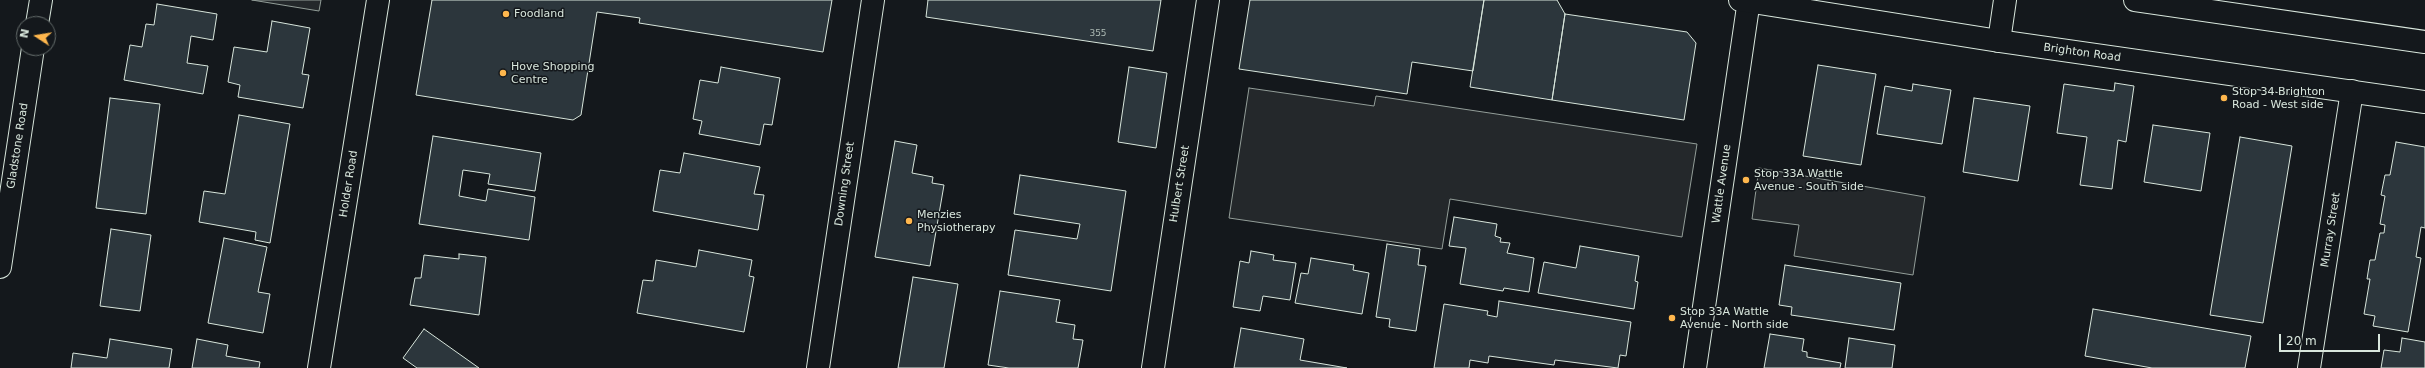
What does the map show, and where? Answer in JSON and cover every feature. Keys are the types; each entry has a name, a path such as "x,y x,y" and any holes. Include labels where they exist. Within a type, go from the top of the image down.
{"street":[{"path":"38,16 41,0"},
{"name":"Holder Road","path":"319,368 378,0"},
{"name":"Downing Street","path":"818,368 873,0"},
{"name":"Hulbert Street","path":"1153,368 1208,0"},
{"name":"Brighton Road","path":"1746,0 1998,41 2425,102"},
{"name":"Wattle Avenue","path":"1695,368 1746,0"},
{"path":"1998,41 2005,0"},
{"path":"2135,0 2425,42"},
{"name":"Gladstone Road","path":"0,267 32,56"},
{"name":"Murray Street","path":"2309,368 2352,91"}],"shaded area":[{"path":"252,0 321,0 319,11"},
{"path":"1249,88 1374,106 1376,96 1697,144 1682,237 1450,199 1442,249 1229,218"},
{"path":"1759,168 1925,197 1913,275 1794,256 1799,225 1752,219"}],"building":[{"name":"Hove Shopping Centre","path":"432,0 832,0 823,52 639,23 640,18 597,12 581,115 573,120 416,95"},
{"path":"928,0 1161,0 1153,51 926,17"},
{"path":"1250,0 1484,0 1473,71 1412,62 1407,94 1239,69"},
{"path":"1484,0 1557,0 1565,14 1552,100 1470,87"},
{"path":"157,4 217,14 213,40 191,36 187,63 208,66 203,94 124,80 130,45 142,47 146,24 154,25"},
{"path":"1565,14 1687,32 1696,43 1684,120 1552,100"},
{"path":"272,21 310,28 302,74 309,75 303,108 238,97 240,85 228,82 234,47 267,52"},
{"path":"1818,65 1876,74 1861,165 1803,156"},
{"path":"721,67 780,78 772,125 764,124 760,145 699,134 702,121 693,119 700,80 718,83"},
{"path":"1129,67 1167,73 1156,148 1118,142"},
{"path":"2115,83 2134,86 2126,142 2118,140 2112,189 2080,185 2087,137 2057,133 2064,84 2114,91"},
{"path":"1913,84 1951,90 1942,144 1877,134 1885,86 1912,91"},
{"path":"110,98 160,104 146,214 96,208"},
{"path":"1974,98 2030,106 2018,181 1963,172"},
{"path":"239,115 290,124 270,243 255,240 256,232 199,222 204,191 225,194"},
{"path":"2153,125 2210,133 2201,191 2144,182"},
{"path":"433,136 541,153 535,191 488,184 490,174 463,170 459,196 486,201 488,189 535,197 529,240 419,224"},
{"path":"2240,137 2292,146 2263,323 2210,315"},
{"name":"Menzies Physiotherapy","path":"895,141 917,145 912,173 933,177 932,183 944,185 930,266 875,257"},
{"path":"2396,142 2425,147 2425,228 2421,227 2416,257 2421,258 2408,332 2373,326 2375,316 2364,314 2370,279 2367,279 2370,260 2375,260 2380,233 2384,233 2385,225 2380,224 2385,196 2381,195 2385,175 2390,175"},
{"path":"684,153 760,167 754,194 764,195 758,230 653,211 660,170 680,173"},
{"path":"1020,175 1126,191 1111,291 1008,275 1015,230 1077,239 1080,224 1014,214"},
{"path":"1454,217 1497,224 1495,236 1501,238 1500,242 1510,243 1507,253 1534,258 1529,292 1504,288 1503,291 1460,284 1466,248 1449,246"},
{"path":"111,229 151,235 140,311 100,306"},
{"path":"224,238 267,247 258,292 270,294 263,333 208,323"},
{"path":"1387,244 1420,249 1418,265 1426,266 1416,331 1389,327 1390,319 1376,317"},
{"path":"1580,246 1639,256 1635,281 1638,282 1634,309 1538,293 1544,262 1576,268"},
{"path":"699,250 752,260 749,276 754,277 744,332 637,313 643,280 653,281 656,260 696,267"},
{"path":"1251,251 1274,255 1273,260 1296,263 1290,300 1263,296 1260,311 1233,307 1240,261 1249,263"},
{"path":"459,254 486,257 479,315 410,305 415,278 421,278 424,255 459,259"},
{"path":"1311,258 1354,265 1353,270 1369,273 1362,314 1295,303 1301,273 1308,274"},
{"path":"1785,265 1901,283 1894,330 1791,315 1792,307 1779,305"},
{"path":"913,277 958,284 944,368 898,368"},
{"path":"1000,291 1060,300 1056,322 1075,325 1073,339 1083,340 1078,368 1009,368 988,365"},
{"path":"1499,301 1631,322 1626,356 1620,355 1618,368 1555,360 1554,365 1489,356 1488,363 1470,360 1469,368 1434,368 1444,304 1488,311 1487,315 1497,317"},
{"path":"2093,309 2251,336 2245,368 2152,368 2085,356"},
{"path":"1241,328 1304,339 1300,360 1347,368 1234,368"},
{"path":"424,329 479,368 417,368 403,358"},
{"path":"1770,334 1804,339 1802,351 1807,352 1807,357 1841,363 1840,368 1764,368"},
{"path":"1849,338 1895,345 1892,368 1845,368"},
{"path":"2402,338 2425,342 2425,368 2381,368 2384,350 2400,352"},
{"path":"110,339 172,349 169,368 71,368 73,353 107,358"},
{"path":"197,339 228,345 226,356 260,362 259,368 192,368"}],"place":[{"name":"Foodland","path":"506,14"},
{"name":"Hove Shopping Centre","path":"503,73"},
{"name":"Stop 34 Brighton Road - West side","path":"2224,98"},
{"name":"Stop 33A Wattle Avenue - South side","path":"1746,180"},
{"name":"Menzies Physiotherapy","path":"909,221"},
{"name":"Stop 33A Wattle Avenue - North side","path":"1672,318"}]}
